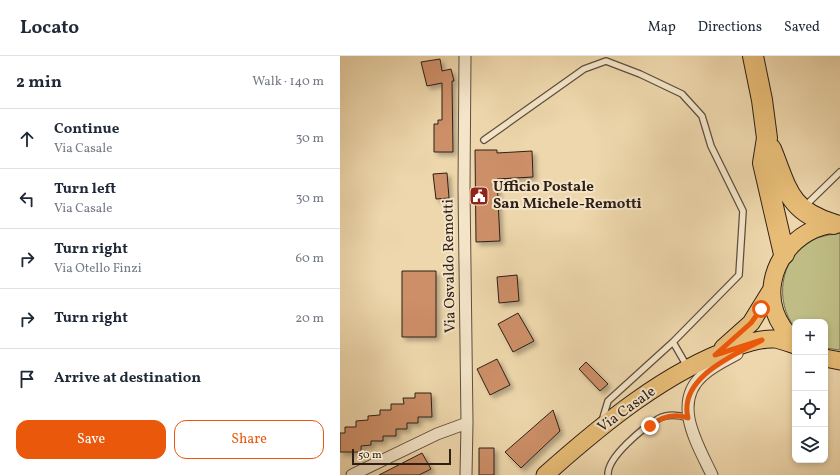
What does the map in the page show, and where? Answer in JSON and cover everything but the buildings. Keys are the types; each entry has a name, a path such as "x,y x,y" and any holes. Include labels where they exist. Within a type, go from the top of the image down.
{"highway":[{"path":"753,56 762,100 767,138 785,187 793,200 817,220 837,224"},
{"path":"767,138 763,163 784,254"}],"main road":[{"path":"792,340 784,330 775,311 772,289 776,271 784,254 793,243 805,234 819,227 837,224"},
{"name":"Via Casale","path":"715,355 751,323 772,289"},
{"name":"Via Casale","path":"552,473 599,429 666,381 688,368 715,355 762,340 774,339 792,343"},
{"path":"828,359 840,361"}],"street":[{"name":"Via Osvaldo Remotti","path":"465,56 464,188 467,423 466,475"},
{"path":"712,475 692,432 688,418 687,413 690,397 702,376 718,364 762,340"},
{"path":"352,475 437,434 467,423"}],"lane":[{"path":"484,140 584,69 606,61 640,74 682,94 702,116 711,146 744,211 739,275 673,342 608,401 599,429"},
{"path":"802,209 840,172"},
{"path":"673,342 688,368"},
{"path":"608,475 607,467 617,452 659,419 680,415 688,418"}],"shaded area":[{"path":"840,233 840,350 828,348 828,319 792,319 792,323 784,306 783,281 792,258 810,241"}],"place":[{"name":"Ufficio Postale San Michele-Remotti","path":"479,196"}],"route":[{"path":"650,426 659,419 668,416 680,415 688,418 687,413 690,397 702,376 724,361 762,340 745,344 715,355 751,323 761,309"}]}
